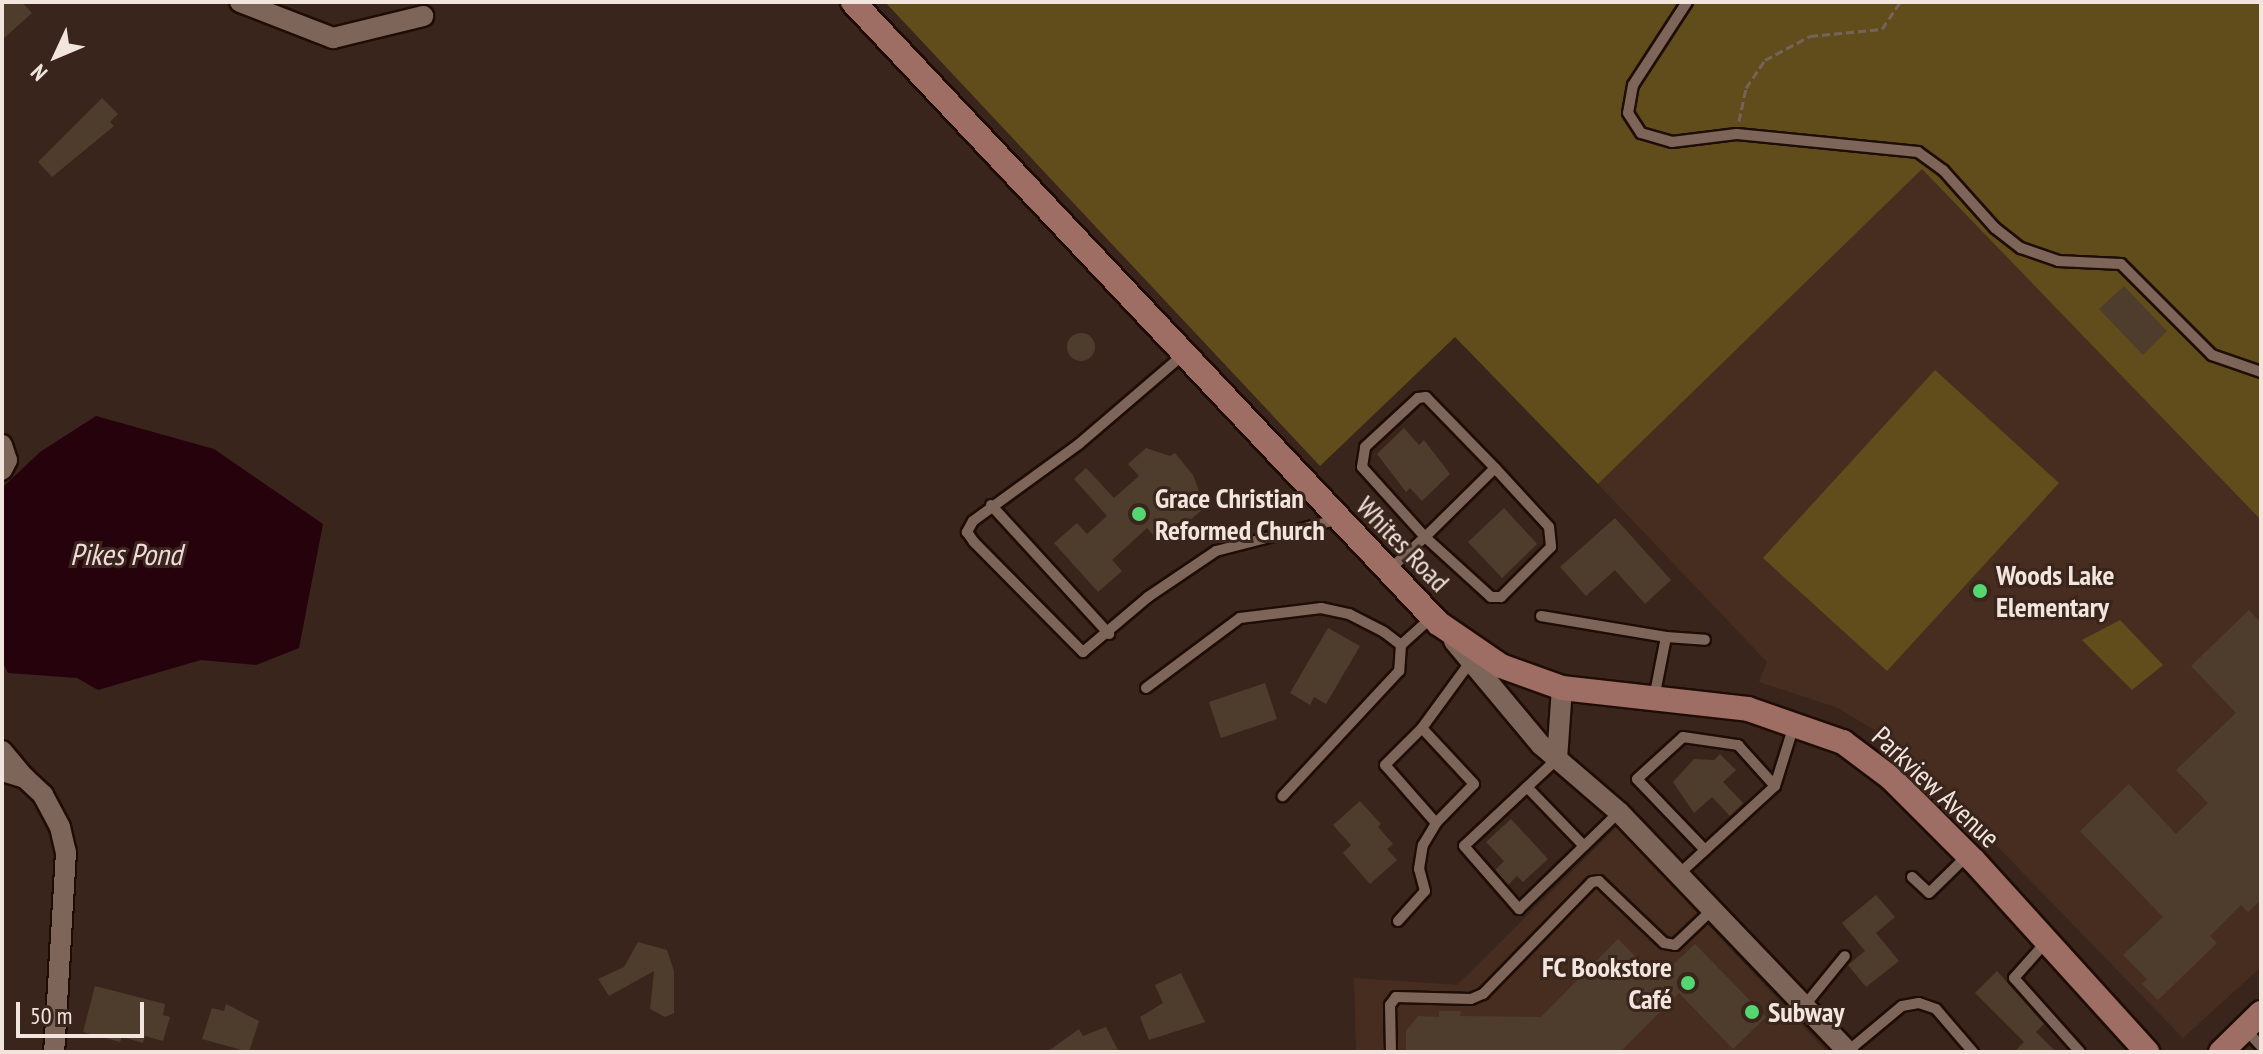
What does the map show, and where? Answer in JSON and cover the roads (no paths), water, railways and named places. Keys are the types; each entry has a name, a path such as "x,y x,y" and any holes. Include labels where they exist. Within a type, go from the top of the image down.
{"street":[{"path":"240,2 333,38 423,16"},
{"name":"Whites Road","path":"853,2 1435,620 1557,759 1619,812 1848,1052"},
{"path":"2,445 7,460 2,470"},
{"name":"Parkview Avenue","path":"1435,620 1501,666 1562,688 1748,709 1843,742 1869,759 1968,855 2147,1052"},
{"path":"1557,759 1562,688"},
{"path":"2,751 53,810 66,852 54,1052"},
{"path":"2,771 25,778"},
{"path":"2221,1052 2256,1029"}],"lane":[{"path":"1687,2 1633,85 1628,113 1641,133 1672,142 1737,134 1918,152 1943,170 1995,228 2021,248 2058,261 2121,264 2212,355 2261,372"},
{"path":"1184,354 1079,444 991,505 967,528 974,542 1077,650 1088,650 1148,597 1216,551 1338,519"},
{"path":"1426,397 1549,527 1551,547 1501,597 1491,597 1425,537 1362,467 1365,447 1418,398 1426,397"},
{"path":"1388,572 1495,468"},
{"path":"991,505 1109,634"},
{"path":"1146,688 1240,618 1321,608 1349,614 1401,645"},
{"path":"1541,616 1666,637 1705,640"},
{"path":"1283,796 1399,671 1401,645 1435,620"},
{"path":"1654,698 1666,637"},
{"path":"1436,823 1384,770 1422,728 1471,661"},
{"path":"1679,874 1775,786 1794,723"},
{"path":"1398,921 1425,891 1419,869 1423,845 1436,823 1474,784 1422,728"},
{"path":"1705,850 1637,779 1683,737 1738,745 1775,786"},
{"path":"1557,759 1464,846 1519,909 1619,812"},
{"path":"1527,787 1584,846"},
{"path":"1912,877 1929,893 1968,855"},
{"path":"1391,1052 1390,1005 1396,997 1471,999 1483,994 1592,882 1599,881 1664,943 1675,945 1713,909"},
{"path":"2046,942 2014,978 2080,1052"},
{"path":"1805,1005 1845,956"},
{"path":"1848,1052 1902,1006 1919,1003 1936,1009 1973,1052"}],"water":[{"name":"Pikes Pond","path":"96,416 214,449 323,524 299,648 256,665 201,660 98,690 77,678 8,673 2,661 2,488 40,452"}],"place":[{"name":"Grace Christian Reformed Church","path":"1139,514"},
{"name":"Woods Lake Elementary","path":"1980,591"},
{"name":"FC Bookstore Café","path":"1688,983"},
{"name":"Subway","path":"1752,1012"}]}
